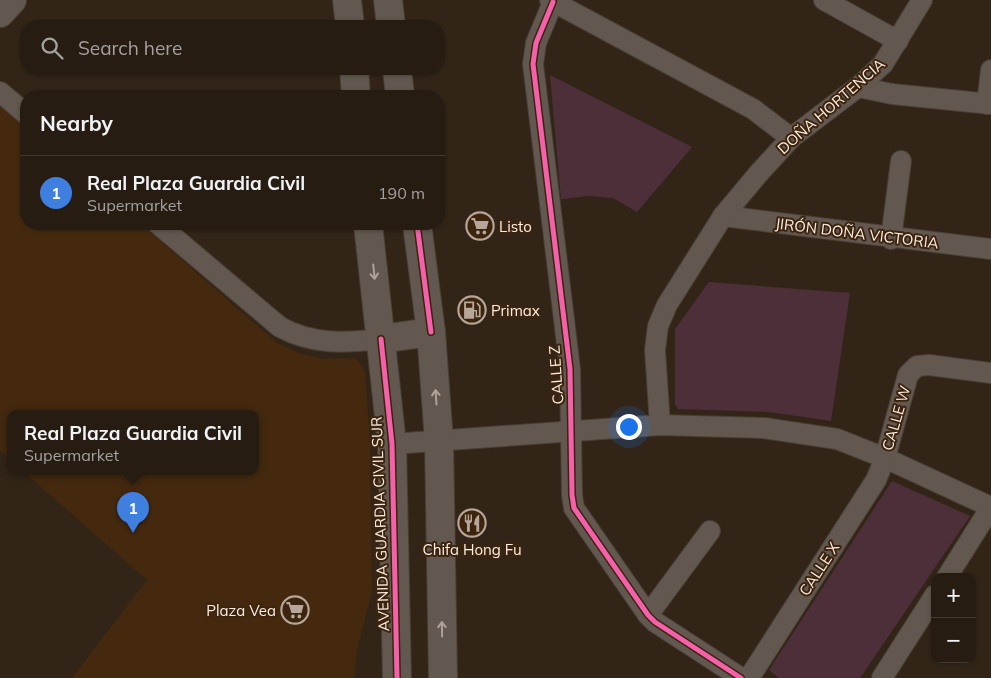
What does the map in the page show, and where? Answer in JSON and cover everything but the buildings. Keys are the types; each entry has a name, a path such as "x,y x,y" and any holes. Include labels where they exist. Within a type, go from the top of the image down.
{"main road":[{"path":"0,13 12,0"},
{"path":"347,0 349,20"},
{"path":"388,0 390,20"},
{"path":"354,75 356,90"},
{"path":"398,75 399,90"},
{"name":"AVENIDA GUARDIA CIVIL SUR","path":"369,230 392,444 397,678"},
{"path":"418,230 431,332 439,440 443,678"},
{"path":"381,339 431,332"}],"street":[{"path":"824,0 898,40"},
{"name":"DOÑA HORTENCIA","path":"660,425 655,350 658,326 667,305 723,216 791,138 858,87 883,64 922,0"},
{"path":"552,1 753,110 791,138"},
{"name":"CALLE Z","path":"552,1 536,43 533,64 570,369 572,495 574,508 648,615 655,622 741,678"},
{"path":"858,87 892,94 989,104 991,70"},
{"path":"0,92 20,109"},
{"path":"891,239 900,161"},
{"name":"JIRÓN DOÑA VICTORIA","path":"723,216 891,239 991,250"},
{"path":"165,230 280,327 294,334 330,342 381,339"},
{"name":"CALLE W","path":"885,458 908,375 917,366 929,365 991,373"},
{"path":"392,444 660,425 764,428 837,439 885,458 991,507 949,573"},
{"name":"CALLE X","path":"749,678 876,480 885,458"},
{"path":"648,615 710,531"},
{"path":"882,678 931,601"}],"shaded area":[{"path":"550,75 692,147 637,212 613,198 589,196 561,199"},
{"path":"0,102 20,119 20,230 148,230 277,343 299,353 323,359 356,358 365,372 370,444 372,592 357,649 354,678 72,678 147,580 27,475 259,475 259,410 7,410 7,457 0,451"},
{"path":"709,282 850,293 831,421 769,412 678,409 675,404 675,329"},
{"path":"892,481 970,516 860,678 779,678 769,670"}],"cycle path":[{"path":"553,2 536,43 533,64 570,369 572,495 574,508 648,615 655,622 741,678"},
{"path":"418,230 431,332"},
{"path":"381,339 392,444 397,678"}],"place":[{"name":"Listo","path":"480,226"},
{"name":"Primax","path":"472,310"},
{"name":"Chifa Hong Fu","path":"472,523"},
{"name":"Real Plaza Guardia Civil","path":"133,533"},
{"name":"Plaza Vea","path":"295,610"}]}
